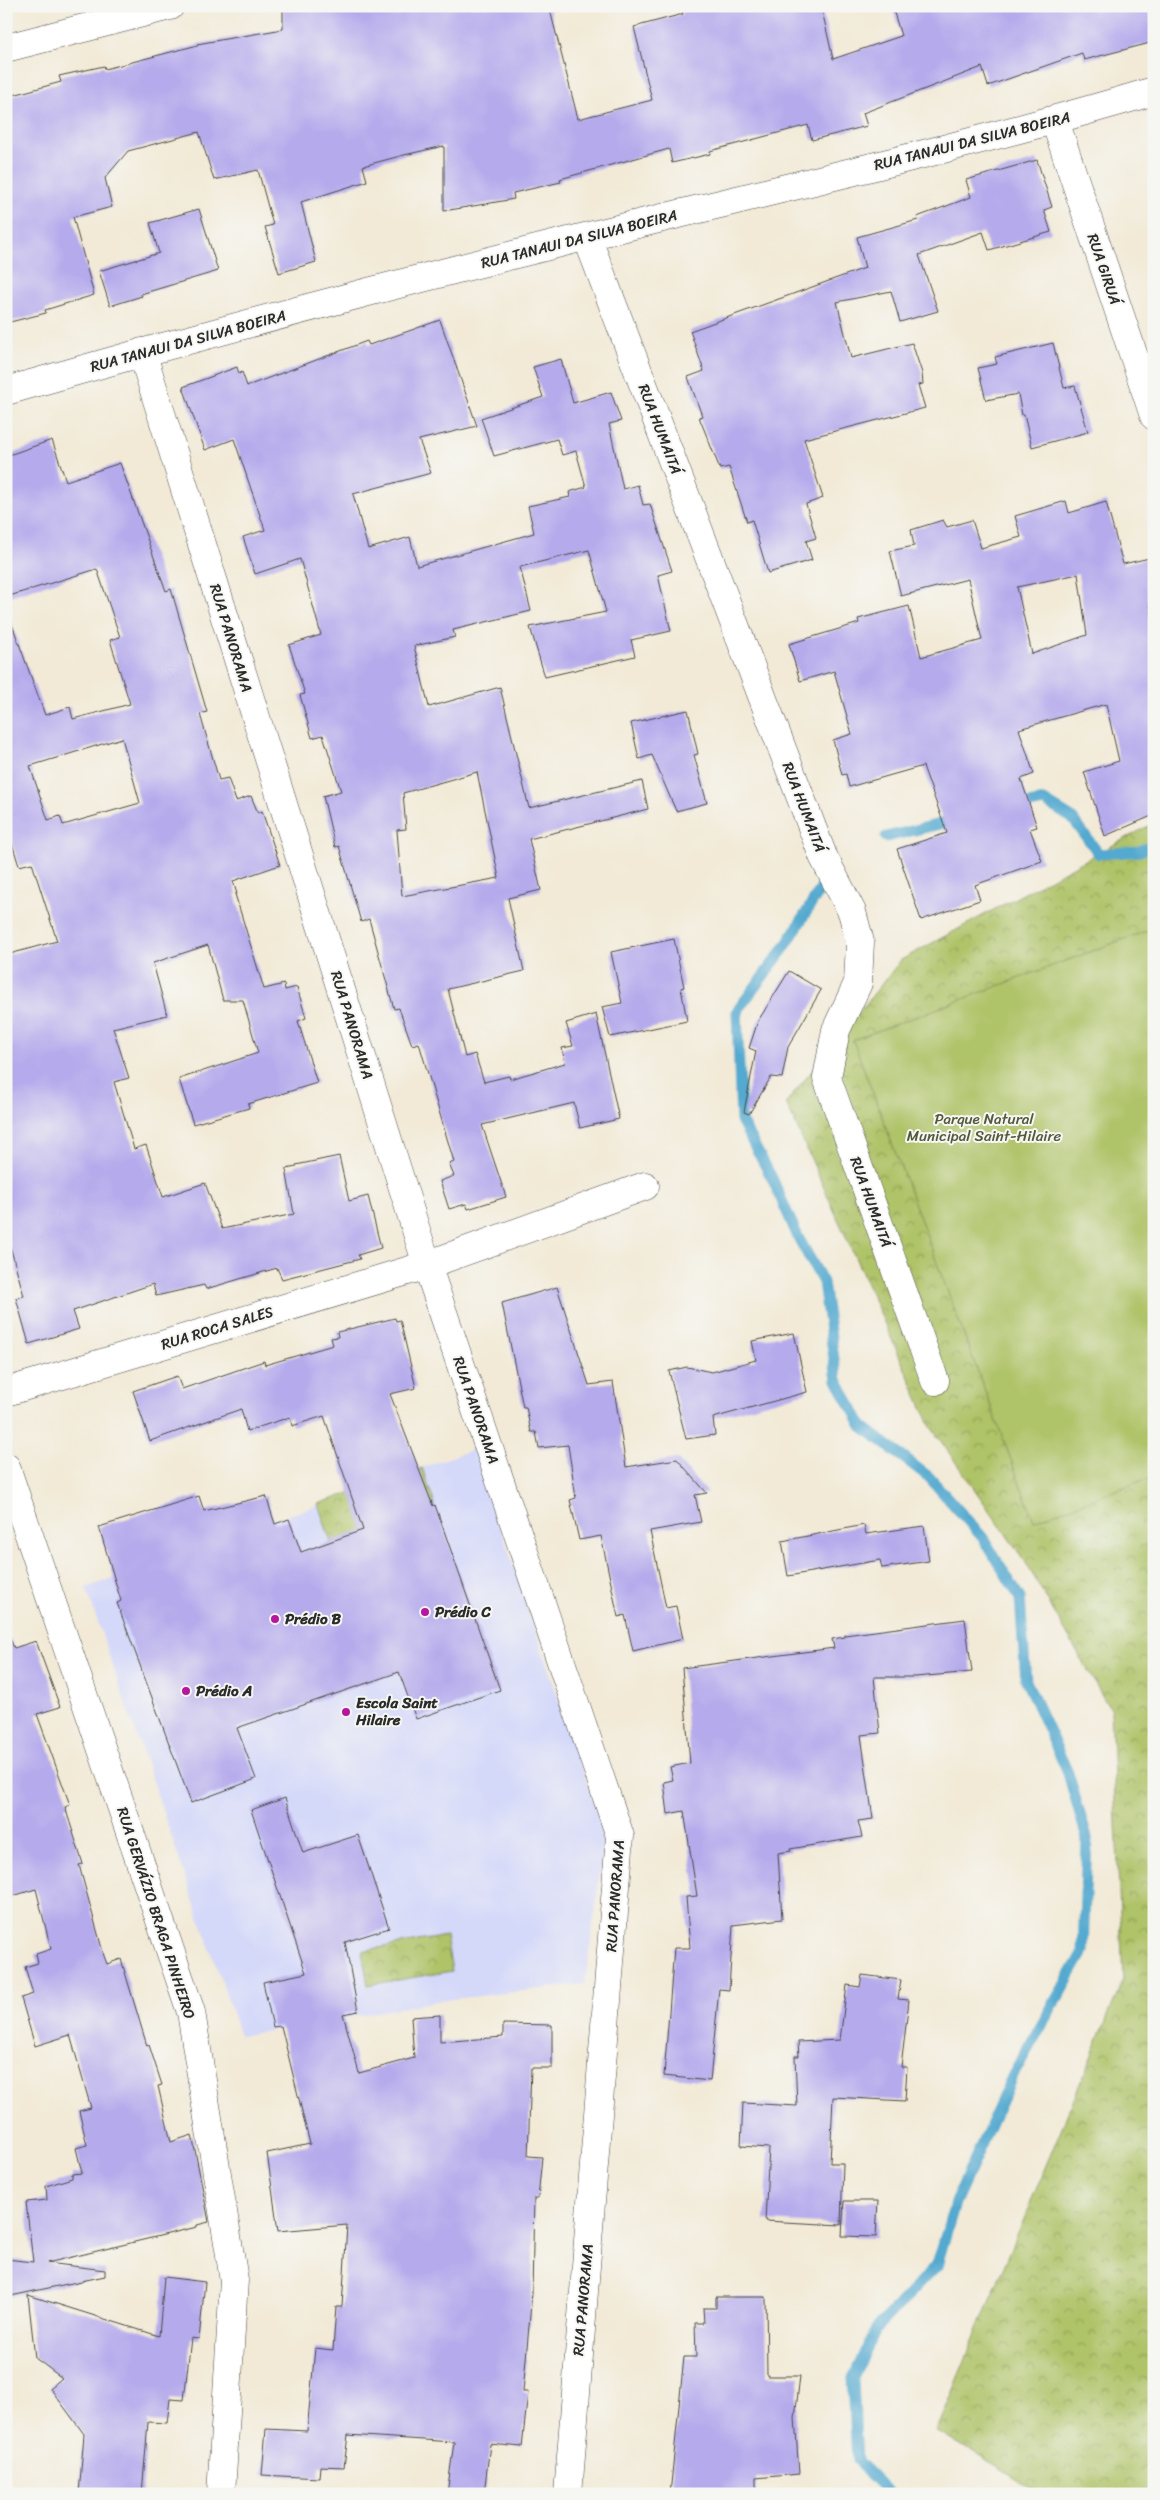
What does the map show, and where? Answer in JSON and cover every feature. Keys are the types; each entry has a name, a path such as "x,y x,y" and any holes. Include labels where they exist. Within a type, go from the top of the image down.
{"street":[{"path":"6,48 170,6"},
{"name":"RUA TANAUI DA SILVA BOEIRA","path":"6,391 142,352 587,236 1054,121 1154,92"},
{"name":"RUA GIRUÁ","path":"1054,121 1154,416"},
{"name":"RUA HUMAITÁ","path":"587,236 823,856 852,912 860,942 858,984 836,1030 827,1078 935,1381"},
{"name":"RUA PANORAMA","path":"142,352 427,1265 620,1836 568,2494"},
{"name":"RUA ROCA SALES","path":"6,1392 427,1265 645,1186"},
{"name":"RUA GERVÁZIO BRAGA PINHEIRO","path":"6,1467 191,2012 234,2280 222,2494"}],"shaded area":[{"name":"Escola Saint Hilaire","path":"474,1449 605,1836 585,1984 444,2000 240,2036 86,1588"}],"green space":[{"name":"Parque Natural Municipal Saint-Hilaire","path":"1154,823 1154,2494 1041,2494 936,2430 1123,1980 1111,1711 1026,1563 931,1427 786,1103 901,960"},
{"path":"1154,928 1154,1476 1034,1521 853,1040"},
{"path":"422,1468 435,1505 331,1542 318,1504"},
{"path":"446,1936 452,1971 368,1985 362,1951"}],"building":[{"path":"295,6 549,6 578,119 652,100 634,27 683,14 682,11 697,6 821,6 833,59 901,36 892,6 1154,6 1154,42 1084,60 1082,53 988,86 982,67 863,113 867,126 812,140 808,125 710,151 710,154 672,163 669,149 560,179 561,182 513,193 514,199 444,211 444,146 404,155 363,166 367,181 301,202 316,262 279,273 265,227 273,225 258,170 214,180 199,132 128,151 105,178 112,207 73,217 94,295 45,310 46,313 6,323 6,97 61,82 59,76 104,66 105,69 197,44 283,29 283,10"},
{"path":"1037,160 1052,207 1044,210 1051,232 989,250 983,232 919,255 938,311 900,322 891,291 837,302 851,358 912,343 922,373 923,384 918,385 925,408 804,439 823,498 806,504 816,538 806,541 812,560 768,573 752,520 747,522 729,467 720,469 699,417 702,416 688,377 704,371 690,331 865,268 857,237 918,220 917,217 971,197 966,180"},
{"path":"199,209 218,271 141,294 142,296 110,306 99,271 159,253 150,223"},
{"path":"440,320 477,426 419,440 431,473 353,494 368,549 410,537 417,566 534,533 528,506 570,497 569,492 586,487 576,451 562,455 557,439 494,456 481,418 543,397 533,367 561,359 573,403 611,392 621,421 609,424 623,489 638,485 643,505 650,504 672,571 658,575 671,631 631,640 635,656 545,677 530,627 606,612 589,550 520,567 531,611 453,630 455,637 414,646 429,707 500,687 529,808 642,781 648,809 529,839 541,890 508,898 524,971 448,989 465,1057 475,1054 484,1082 509,1076 510,1079 565,1063 562,1048 573,1046 566,1023 596,1014 619,1119 580,1128 574,1103 482,1125 506,1197 468,1209 466,1204 449,1209 440,1181 454,1176 449,1164 454,1162 419,1043 412,1045 399,1008 394,1009 369,919 361,922 339,846 335,847 323,796 341,791 323,735 312,738 300,695 305,694 289,645 321,635 300,559 255,574 243,537 265,530 234,439 205,450 183,387 237,367 239,374 242,372 247,386 367,341 369,345","holes":["477,772 499,878 402,896 397,830 406,829 403,793"]},
{"path":"1053,343 1064,388 1075,386 1088,432 1032,447 1018,394 986,400 978,368 997,364 995,357"},
{"path":"52,440 66,481 120,463 166,591 171,589 207,712 200,714 219,780 228,778 236,801 251,796 258,813 262,811 280,865 233,881 237,894 235,894 264,989 284,984 285,990 297,987 306,1018 298,1021 317,1083 248,1104 249,1108 193,1124 179,1079 258,1053 243,1000 223,1000 208,945 153,963 167,1015 113,1028 129,1078 114,1082 134,1149 146,1145 163,1197 205,1183 222,1229 294,1214 286,1169 296,1167 296,1165 339,1156 349,1201 368,1196 381,1248 358,1255 360,1259 282,1279 277,1268 206,1289 204,1285 156,1296 153,1284 73,1311 79,1329 29,1344 16,1298 24,1296 6,1232 6,955 57,941 32,863 19,866 6,824 6,620 10,619 45,715 70,707 73,719 130,704 110,640 120,637 97,569 6,597 6,456","holes":["122,738 140,803 63,825 60,816 48,820 30,766"]},
{"path":"1066,501 1069,513 1106,502 1123,564 1154,557 1154,592 1148,593 1154,628 1154,815 1105,836 1084,772 1119,761 1106,704 1019,729 1034,774 1021,779 1037,827 1030,829 1042,861 975,885 980,900 921,920 897,849 947,833 923,766 849,787 846,774 842,775 833,740 852,734 834,671 800,681 789,644 859,623 858,619 909,606 921,657 982,640 968,579 901,596 890,551 914,546 911,530 943,520 947,527 972,520 981,548 1021,537 1015,516","holes":["1078,574 1087,635 1032,654 1017,587"]},
{"path":"688,710 698,754 694,755 707,803 676,811 652,755 639,759 631,723"},
{"path":"674,939 684,987 681,988 687,1021 610,1037 602,1007 622,1003 611,952"},
{"path":"789,971 821,990 788,1047 782,1078 771,1077 749,1114 744,1112 756,1051 749,1048 758,1021"},
{"path":"557,1287 589,1385 613,1382 626,1467 677,1459 707,1493 695,1495 701,1522 650,1531 666,1608 676,1606 683,1639 633,1651 625,1615 618,1617 601,1536 579,1540 570,1500 576,1498 568,1445 539,1448 536,1432 531,1432 526,1407 523,1407 502,1303"},
{"path":"395,1318 396,1321 400,1320 416,1388 390,1394 433,1506 435,1505 500,1690 416,1719 399,1672 237,1728 256,1779 191,1803 117,1603 121,1601 99,1527 199,1496 204,1511 266,1496 275,1524 289,1519 301,1552 363,1530 324,1416 292,1426 290,1417 247,1431 241,1409 150,1441 133,1391 177,1376 182,1389 264,1361 265,1365 333,1345 331,1338 338,1337 337,1332"},
{"path":"794,1333 807,1392 713,1418 715,1435 686,1439 669,1371 687,1367 712,1372 756,1360 752,1341"},
{"path":"864,1525 866,1534 924,1526 929,1561 882,1568 880,1560 788,1576 782,1541"},
{"path":"965,1619 972,1672 915,1677 874,1677 880,1733 861,1735 873,1819 858,1821 862,1837 790,1849 791,1851 778,1853 782,1919 733,1925 729,1990 719,1989 710,2081 664,2076 674,1948 690,1948 686,1897 697,1896 684,1811 668,1814 664,1782 673,1780 670,1767 690,1763 682,1668 834,1648 832,1639 845,1637 845,1635"},
{"path":"10,1639 14,1648 36,1641 60,1707 37,1714 70,1805 65,1807 83,1864 79,1865 104,1956 107,1964 121,1959 147,2046 149,2045 162,2085 158,2086 171,2142 192,2135 209,2222 197,2225 197,2227 47,2263 105,2270 105,2276 6,2297 6,2259 33,2262 26,2202 47,2200 46,2186 72,2178 72,2174 82,2173 76,2148 87,2145 79,2111 91,2108 70,2035 35,2046 21,1998 33,1994 25,1967 38,1963 36,1954 51,1949 36,1889 6,1898 6,1640"},
{"path":"285,1798 303,1853 358,1835 389,1928 345,1942 358,2011 343,2014 359,2073 414,2058 411,2017 440,2015 440,2042 503,2037 503,2024 552,2025 552,2068 531,2068 528,2156 542,2157 538,2198 534,2198 532,2293 523,2392 528,2392 522,2447 490,2444 484,2494 447,2494 454,2442 348,2435 344,2467 320,2466 319,2478 262,2475 266,2429 307,2431 315,2348 333,2350 336,2307 342,2307 347,2225 278,2231 267,2153 310,2144 281,2026 273,2027 263,1982 306,1973 251,1810"},
{"path":"862,1975 901,1980 898,1999 909,2000 901,2067 907,2067 905,2101 833,2097 830,2163 843,2163 841,2225 765,2221 769,2148 741,2146 743,2103 797,2106 795,2056 799,2056 798,2042 840,2040 847,1985 860,1987"},
{"path":"844,2201 878,2201 876,2237 842,2236"},
{"path":"164,2277 205,2282 199,2339 191,2338 184,2400 170,2399 167,2423 148,2422 142,2494 79,2494 84,2434 50,2388 62,2378 35,2358 28,2295 159,2336"},
{"path":"716,2297 766,2297 767,2376 800,2376 795,2418 799,2474 756,2478 756,2494 670,2494 684,2357 696,2357 695,2323 704,2323 703,2308 716,2308"}],"waterway":[{"path":"1014,807 1044,801 1072,818 1099,854 1140,851 1154,844"},
{"path":"886,837 957,820"},
{"path":"823,885 785,947 737,1011 741,1121 772,1178 798,1237 823,1282 837,1380 862,1426 929,1477 984,1539 1020,1598 1026,1681 1068,1773 1087,1838 1083,1952 1012,2077 955,2203 937,2265 876,2329 853,2378 857,2461 890,2494"}],"place":[{"name":"Prédio C","path":"425,1612"},
{"name":"Prédio B","path":"275,1619"},
{"name":"Prédio A","path":"186,1691"},
{"name":"Escola Saint Hilaire","path":"346,1712"}]}
